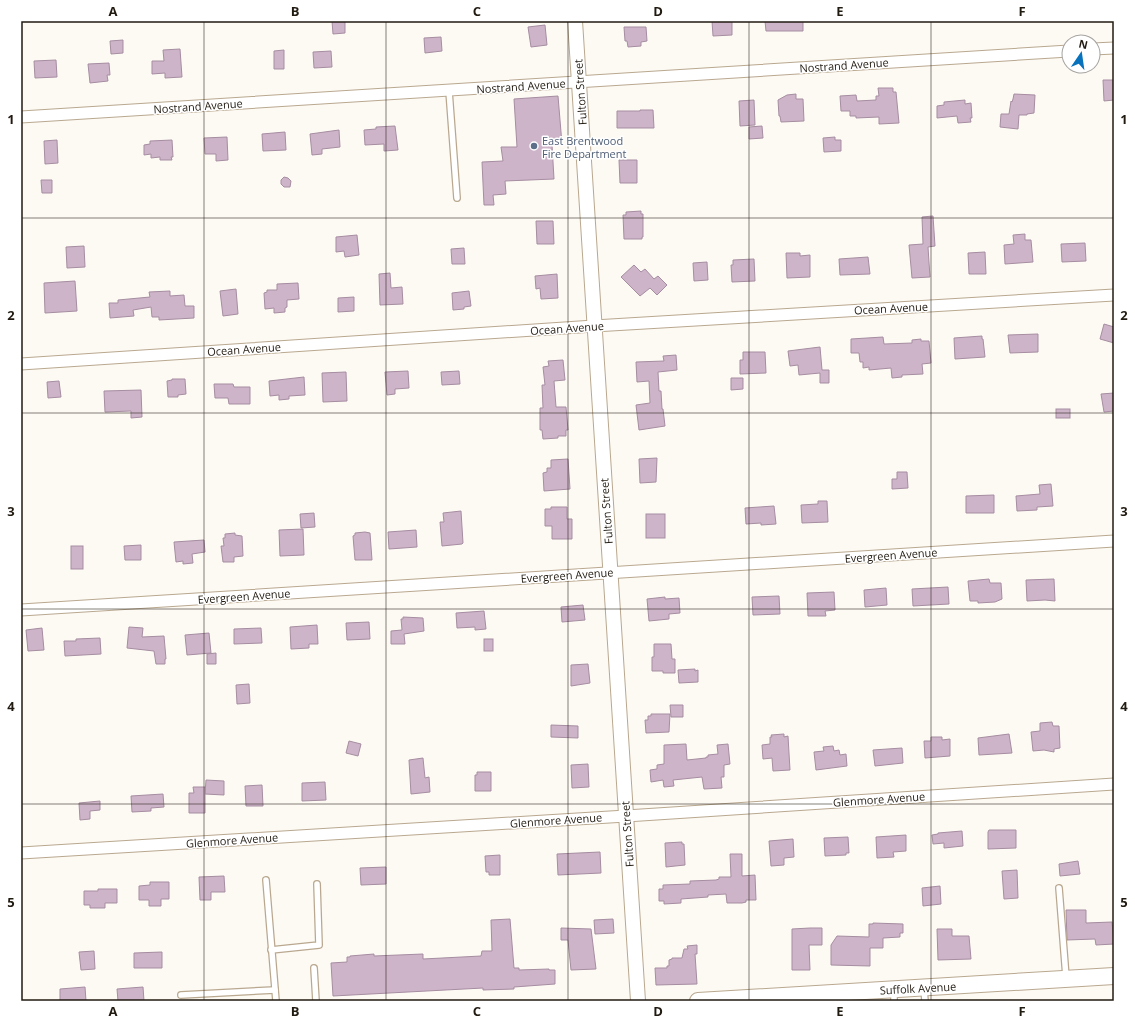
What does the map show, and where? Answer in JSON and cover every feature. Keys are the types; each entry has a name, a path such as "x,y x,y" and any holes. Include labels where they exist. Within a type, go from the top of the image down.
{"main road":[{"name":"Suffolk Avenue","path":"698,1001 925,994 1066,979 1114,976"}],"street":[{"name":"Fulton Street","path":"575,21 638,1001"},
{"path":"1101,49 1114,48"},
{"name":"Nostrand Avenue","path":"21,117 1061,52"},
{"name":"Ocean Avenue","path":"21,364 594,326 1114,295"},
{"name":"Evergreen Avenue","path":"21,610 1114,541"},
{"name":"Glenmore Avenue","path":"21,853 1114,784"}],"lane":[{"path":"449,91 457,198"},
{"path":"266,880 276,1001"},
{"path":"271,950 319,945 317,884"},
{"path":"1059,888 1066,979"},
{"path":"314,968 316,1001"},
{"path":"181,995 275,990"}],"building":[{"path":"332,21 345,21 345,33 333,34"},
{"path":"712,21 732,21 732,35 713,36"},
{"path":"765,21 803,21 803,31 766,31"},
{"path":"545,25 547,45 531,47 528,27"},
{"path":"624,27 646,27 647,41 641,42 641,46 628,47 627,41 625,41"},
{"path":"441,37 442,51 425,53 424,38"},
{"path":"123,40 123,53 111,54 110,41"},
{"path":"180,49 182,77 165,78 165,73 152,74 152,61 164,61 163,50"},
{"path":"284,50 284,69 274,69 274,51"},
{"path":"331,51 332,67 314,68 313,52"},
{"path":"56,60 57,77 35,78 34,61"},
{"path":"109,63 110,75 107,75 108,81 90,83 88,64"},
{"path":"1103,80 1114,80 1114,100 1104,101"},
{"path":"878,88 893,88 893,92 896,92 899,123 879,124 879,117 856,118 856,116 850,116 850,111 841,111 840,96 856,95 857,101 876,100 876,96 879,96"},
{"path":"796,94 796,99 803,99 804,121 781,122 778,100 787,95"},
{"path":"1014,94 1035,95 1034,113 1019,115 1018,129 1000,127 1001,114 1009,114 1011,101 1012,102"},
{"name":"East Brentwood Fire Department","path":"558,96 562,144 552,145 554,179 505,181 506,194 493,195 494,205 484,205 482,162 503,161 501,147 517,147 514,99"},
{"path":"754,100 755,125 740,126 739,101"},
{"path":"965,100 965,104 971,103 971,122 958,123 957,116 937,118 937,106 944,105 944,102"},
{"path":"653,110 654,128 617,128 617,111"},
{"path":"395,126 398,150 384,151 384,144 365,145 364,130 376,129 376,127"},
{"path":"762,126 763,138 749,139 749,127"},
{"path":"339,130 340,147 322,149 322,154 312,155 310,134"},
{"path":"285,132 286,150 263,151 262,134"},
{"path":"227,137 228,160 216,161 216,154 205,154 204,138"},
{"path":"835,137 835,140 841,140 841,151 824,152 823,138"},
{"path":"57,140 58,163 45,164 44,141"},
{"path":"172,140 172,160 160,160 160,157 151,158 151,154 144,155 144,145 150,144 150,141"},
{"path":"619,160 637,160 637,183 620,183"},
{"path":"284,177 291,181 290,187 284,187 281,184 281,180"},
{"path":"41,180 52,180 52,193 42,193"},
{"path":"641,211 641,214 643,214 642,239 624,239 623,215 626,215 626,212"},
{"path":"933,216 935,246 928,247 930,277 912,278 909,245 923,244 922,217"},
{"path":"536,221 553,221 554,244 537,244"},
{"path":"1025,234 1025,240 1031,240 1033,262 1005,264 1004,245 1014,244 1013,235"},
{"path":"357,235 359,255 345,257 344,251 336,252 336,237"},
{"path":"1085,243 1086,261 1062,262 1061,244"},
{"path":"84,246 85,267 67,268 66,247"},
{"path":"464,248 465,264 452,264 451,249"},
{"path":"985,252 986,274 969,274 968,253"},
{"path":"786,253 800,253 800,256 810,255 810,277 787,278"},
{"path":"868,257 870,274 840,275 839,259"},
{"path":"754,259 755,281 732,282 731,265 733,265 733,260"},
{"path":"707,262 708,280 694,281 693,263"},
{"path":"634,265 641,272 645,269 654,279 658,276 667,285 657,295 650,288 640,296 621,277"},
{"path":"390,273 391,288 402,287 403,304 380,305 379,274"},
{"path":"557,274 558,298 541,299 540,288 536,289 535,276"},
{"path":"75,281 77,311 45,313 44,283"},
{"path":"298,283 299,299 287,300 285,312 274,313 274,308 265,309 264,293 267,292 267,290 277,290 277,284"},
{"path":"236,289 238,314 223,316 220,291"},
{"path":"170,291 170,296 184,295 185,306 194,306 194,318 159,320 159,317 152,317 151,307 133,310 134,316 110,318 109,303 118,303 118,300 150,297 149,292"},
{"path":"469,291 471,306 464,307 464,309 453,310 452,293"},
{"path":"354,297 354,311 338,312 338,298"},
{"path":"1104,324 1114,327 1114,343 1100,339"},
{"path":"1038,334 1038,352 1010,353 1008,335"},
{"path":"982,336 985,357 955,359 954,338"},
{"path":"883,337 884,344 912,343 912,340 921,339 921,341 929,341 931,363 922,364 923,374 902,375 902,377 892,378 891,368 869,370 869,367 863,368 863,362 860,362 859,353 851,353 851,339"},
{"path":"820,347 822,370 829,370 829,383 820,383 820,373 799,375 798,365 790,366 788,351"},
{"path":"743,352 765,352 766,373 740,374 740,360 743,360"},
{"path":"676,355 677,370 658,372 659,391 661,391 665,426 639,430 636,405 650,403 649,381 637,382 636,362 664,361 663,356"},
{"path":"563,360 565,380 554,381 556,407 566,407 568,430 566,430 566,436 543,439 542,430 540,430 540,408 543,408 542,385 545,385 543,367 549,366 548,361"},
{"path":"408,371 409,388 395,389 395,394 387,395 385,372"},
{"path":"459,371 460,384 442,385 441,372"},
{"path":"346,372 347,401 323,402 322,373"},
{"path":"304,377 305,395 289,396 289,399 279,400 279,395 270,396 269,381"},
{"path":"731,378 743,378 743,389 731,390"},
{"path":"172,379 185,379 186,394 178,395 178,397 168,397 167,381"},
{"path":"59,381 61,397 48,398 47,382"},
{"path":"214,384 233,384 234,387 250,387 250,404 229,404 228,398 215,398"},
{"path":"141,390 142,417 131,418 131,411 105,412 104,391"},
{"path":"1114,393 1114,411 1104,412 1101,394"},
{"path":"1056,409 1070,409 1070,418 1056,418"},
{"path":"657,458 656,482 640,483 639,459"},
{"path":"568,459 570,489 544,491 543,473 547,472 547,468 551,468 551,460"},
{"path":"897,472 907,472 908,488 892,489 892,479 897,479"},
{"path":"1051,484 1053,506 1037,507 1037,510 1017,511 1016,496 1040,494 1039,485"},
{"path":"994,495 994,513 966,513 966,496"},
{"path":"818,501 827,501 828,522 802,523 801,505 818,504"},
{"path":"774,506 776,524 746,524 745,508"},
{"path":"551,507 567,507 567,519 572,519 572,539 552,539 552,526 545,526 545,509 551,509"},
{"path":"461,511 463,543 442,546 440,522 444,522 443,513"},
{"path":"314,513 315,527 301,528 300,514"},
{"path":"646,514 665,514 665,538 646,538"},
{"path":"303,529 304,555 280,556 279,530"},
{"path":"416,530 417,547 389,549 388,532"},
{"path":"235,533 235,535 242,536 243,556 234,557 234,562 223,562 221,546 224,546 223,538 225,538 225,534"},
{"path":"355,533 370,533 372,560 355,560 353,536"},
{"path":"204,540 205,552 192,554 193,563 183,564 183,561 176,562 174,542"},
{"path":"141,545 141,560 125,560 124,546"},
{"path":"71,546 83,546 83,569 71,569"},
{"path":"989,579 990,583 1001,583 1002,599 995,602 978,603 978,601 970,601 968,581"},
{"path":"1054,579 1055,601 1027,601 1026,580"},
{"path":"948,587 949,604 913,606 912,589"},
{"path":"886,588 887,605 865,607 864,590"},
{"path":"834,592 835,610 825,611 826,616 808,616 807,593"},
{"path":"779,596 780,614 753,615 752,597"},
{"path":"665,597 665,599 679,598 680,613 669,614 669,619 649,621 647,599"},
{"path":"583,605 585,620 562,622 561,607"},
{"path":"484,611 486,629 475,630 475,627 457,628 456,613"},
{"path":"403,617 423,618 424,631 404,634 405,644 391,644 391,631 402,630 401,619 403,619"},
{"path":"369,622 370,639 347,640 346,623"},
{"path":"317,625 318,644 309,644 309,648 291,649 290,627"},
{"path":"129,627 143,628 142,637 164,636 165,664 156,664 154,651 127,648"},
{"path":"42,628 44,650 28,651 26,630"},
{"path":"261,628 262,643 234,644 234,629"},
{"path":"209,633 211,653 187,655 185,635"},
{"path":"100,638 101,654 65,656 64,641"},
{"path":"484,639 493,639 493,651 484,651"},
{"path":"654,644 671,644 672,659 675,659 675,673 652,671"},
{"path":"216,653 216,664 207,664 207,654"},
{"path":"588,664 590,683 571,686 571,665"},
{"path":"695,669 695,671 698,670 698,682 679,683 678,670"},
{"path":"249,684 250,703 237,704 236,685"},
{"path":"670,705 683,705 683,717 671,717"},
{"path":"651,714 670,714 669,732 646,733 645,720 648,720 648,716 651,716"},
{"path":"1052,722 1053,726 1059,726 1060,748 1054,749 1054,752 1044,750 1033,751 1031,732 1040,731 1040,723"},
{"path":"551,725 578,726 578,738 551,737"},
{"path":"784,734 784,737 788,736 790,770 773,771 772,758 763,759 762,745 770,744 770,737 772,737 771,735"},
{"path":"1009,734 1012,753 979,755 978,738"},
{"path":"931,737 942,737 942,740 950,739 950,756 925,758 924,741 931,741"},
{"path":"349,741 361,744 358,756 346,753"},
{"path":"686,744 687,760 706,758 708,755 718,754 717,745 728,744 730,764 724,765 724,777 721,777 722,788 704,789 702,777 673,780 674,786 664,787 663,780 651,782 650,770 657,769 657,765 664,764 664,745"},
{"path":"833,746 834,751 839,750 840,755 846,754 847,766 816,770 814,752 824,751 823,747"},
{"path":"902,748 903,763 875,766 873,750"},
{"path":"423,758 425,778 429,777 430,792 411,794 409,760"},
{"path":"588,764 589,787 572,788 571,765"},
{"path":"477,772 491,772 491,791 475,791 475,775 477,775"},
{"path":"206,780 224,781 224,795 205,794"},
{"path":"325,782 326,800 302,801 302,783"},
{"path":"262,785 263,806 246,806 245,786"},
{"path":"193,787 205,787 205,813 189,813 189,793 194,793"},
{"path":"163,794 164,807 151,808 151,811 132,812 131,796"},
{"path":"100,801 100,810 90,811 90,819 80,820 79,803"},
{"path":"989,830 1016,830 1016,848 988,849"},
{"path":"962,831 963,846 944,848 944,843 933,844 932,835"},
{"path":"906,835 906,851 893,852 894,857 877,858 876,837"},
{"path":"848,837 849,853 846,853 846,855 825,856 824,838"},
{"path":"793,839 794,857 784,858 784,865 771,866 769,841"},
{"path":"682,842 682,844 684,844 685,865 666,867 665,843"},
{"path":"600,852 601,873 558,875 557,854"},
{"path":"730,854 742,854 742,876 755,875 756,900 746,900 746,902 742,903 727,903 726,894 681,899 681,903 664,904 664,901 659,901 659,889 663,889 663,885 690,884 690,881 716,880 719,879 719,877 731,877"},
{"path":"500,855 500,875 489,875 489,872 486,872 485,856"},
{"path":"1078,861 1080,874 1060,876 1059,864"},
{"path":"386,867 386,884 361,885 360,868"},
{"path":"1017,870 1018,898 1004,899 1002,871"},
{"path":"224,876 225,892 211,892 211,900 200,900 199,877"},
{"path":"150,882 169,882 169,899 161,899 161,906 149,906 149,900 139,900 139,886 150,885"},
{"path":"940,886 941,904 923,906 922,888"},
{"path":"98,889 117,889 117,903 105,903 105,908 90,908 90,905 84,905 84,891 98,891"},
{"path":"1066,910 1086,910 1086,923 1112,922 1114,944 1096,945 1095,939 1067,940"},
{"path":"510,919 514,968 519,968 519,970 555,970 555,984 514,987 514,989 483,990 483,988 333,996 331,963 347,962 347,957 350,956 374,954 374,956 423,954 423,959 481,956 482,951 492,951 491,920"},
{"path":"613,919 614,933 595,934 594,920"},
{"path":"869,924 903,924 903,933 900,933 900,937 883,938 883,948 870,948 870,966 831,965 831,945 837,936 869,937"},
{"path":"561,928 591,929 596,969 571,970 568,940 561,940"},
{"path":"822,928 822,945 809,945 810,970 792,970 792,929"},
{"path":"937,929 952,929 952,936 969,936 971,959 938,960"},
{"path":"697,945 697,954 695,954 697,984 656,985 655,968 667,968 667,966 669,966 669,960 672,958 682,958 684,949 688,949 687,946"},
{"path":"94,951 95,969 81,970 79,952"},
{"path":"162,952 162,968 134,968 134,953"},
{"path":"85,987 86,1001 60,1001 60,989"},
{"path":"143,987 144,1001 118,1001 117,989"}],"place":[{"name":"East Brentwood Fire Department","path":"534,146"}]}
